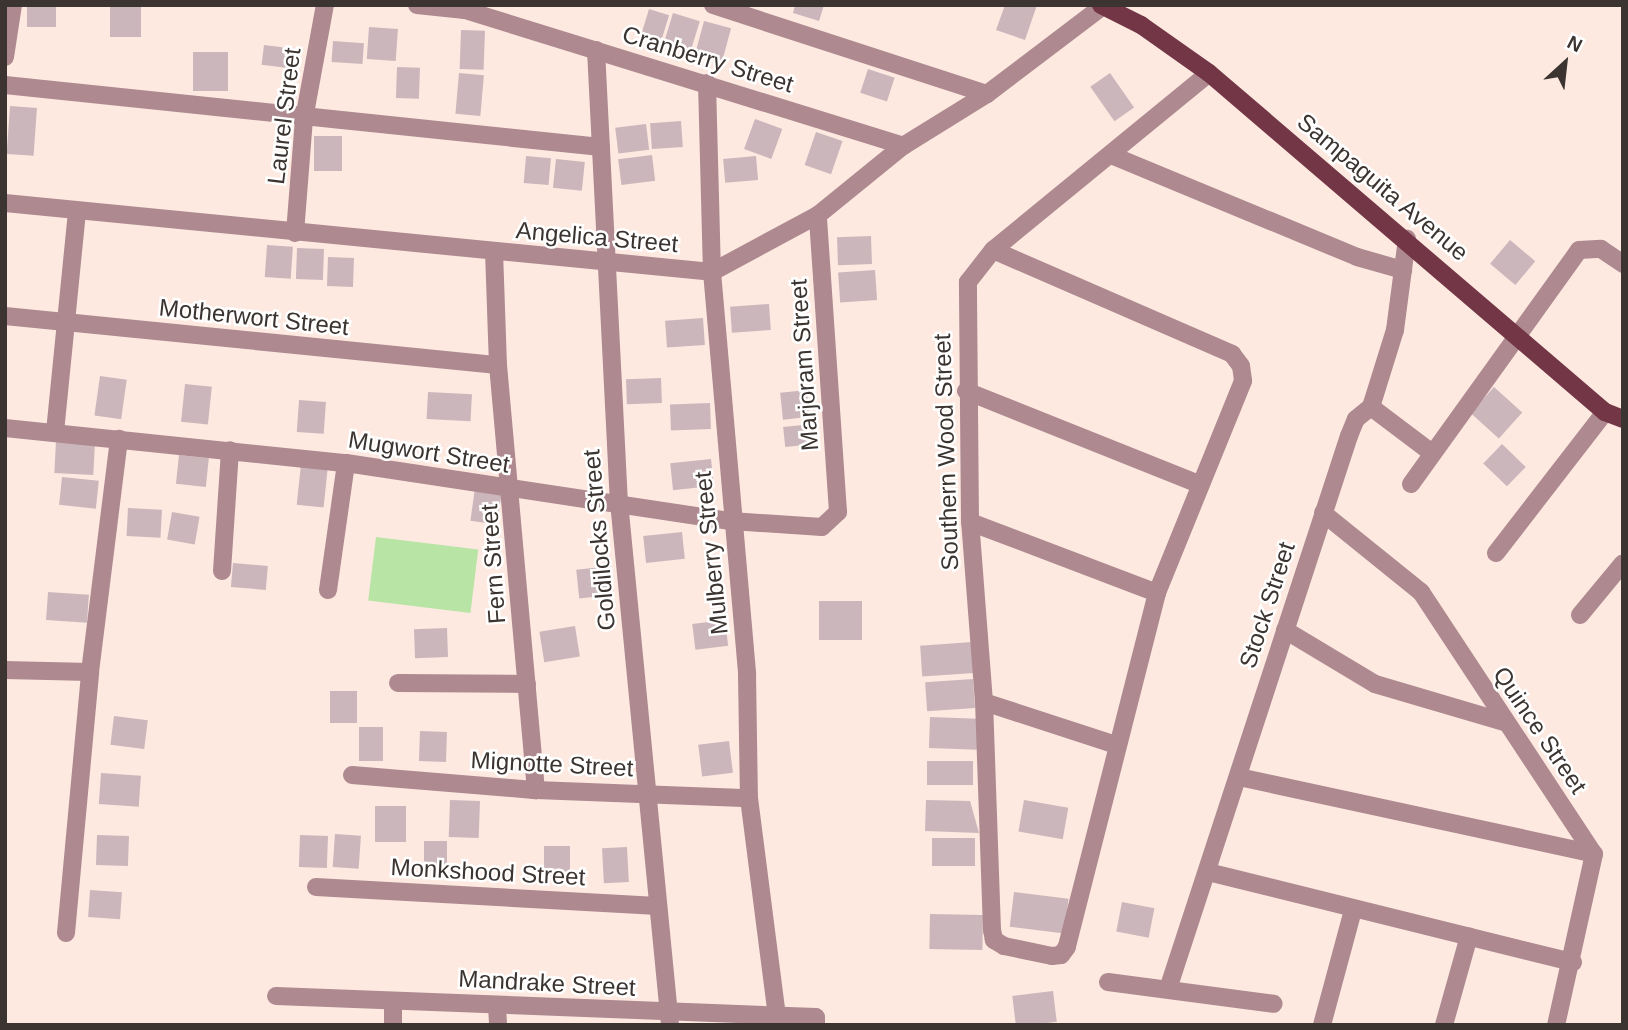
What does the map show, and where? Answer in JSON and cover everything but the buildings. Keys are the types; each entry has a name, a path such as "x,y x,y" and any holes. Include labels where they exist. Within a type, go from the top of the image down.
{"main road":[{"name":"Sampaguita Avenue","path":"1102,6 1141,25 1209,73 1408,239 1605,412 1623,419"}],"street":[{"path":"5,57 13,5"},
{"name":"Laurel Street","path":"295,233 304,119 325,5"},
{"name":"Cranberry Street","path":"416,5 465,8 903,146"},
{"path":"713,5 986,93"},
{"path":"712,272 817,215 903,146 986,93 1102,6"},
{"name":"Goldilocks Street","path":"596,50 619,502 670,1019"},
{"name":"Southern Wood Street","path":"1116,746 1067,947 1061,955 1052,956 994,940 984,702 970,522 966,391 968,282 993,250 1209,73"},
{"name":"Mulberry Street","path":"707,83 712,272 731,521 747,674 749,799 777,1016"},
{"path":"5,85 304,119 601,147"},
{"path":"1111,155 1357,257 1403,270"},
{"name":"Angelica Street","path":"5,203 712,272"},
{"path":"55,432 77,212"},
{"name":"Marjoram Street","path":"817,215 838,512"},
{"name":"Stock Street","path":"1168,989 1323,513 1356,419 1371,407 1395,330 1408,239"},
{"path":"1411,484 1579,250 1601,249 1623,264"},
{"path":"984,702 1116,746 1157,593 1243,381 1241,366 1231,354 993,250"},
{"name":"Fern Street","path":"494,251 498,365 512,490 536,790"},
{"name":"Motherwort Street","path":"5,317 498,365"},
{"path":"966,391 1199,484"},
{"path":"1371,407 1432,453"},
{"path":"1496,553 1605,412"},
{"name":"Mugwort Street","path":"6,434 55,432 346,463 512,490 619,502 731,521 822,527 838,512"},
{"path":"66,933 90,672 119,439"},
{"path":"222,570 230,450"},
{"path":"328,590 346,463"},
{"name":"Quince Street","path":"1323,513 1421,592 1504,722 1594,854"},
{"path":"970,522 1157,593"},
{"path":"1580,615 1623,564"},
{"path":"1285,630 1375,684 1504,722"},
{"path":"5,670 90,672"},
{"path":"398,683 527,684"},
{"name":"Mignotte Street","path":"352,775 536,790 749,799"},
{"path":"1239,777 1594,854 1573,962 1556,1025"},
{"path":"1208,872 1353,910 1573,962"},
{"name":"Monkshood Street","path":"316,887 657,905"},
{"path":"1322,1025 1353,910"},
{"path":"1444,1025 1469,936"},
{"path":"1108,982 1274,1004"},
{"name":"Mandrake Street","path":"276,996 497,1005 670,1019 777,1016 816,1021"},
{"path":"393,1002 393,1025"},
{"path":"497,1005 498,1025"}],"green space":[{"path":"376,537 478,550 470,613 368,601"}]}
